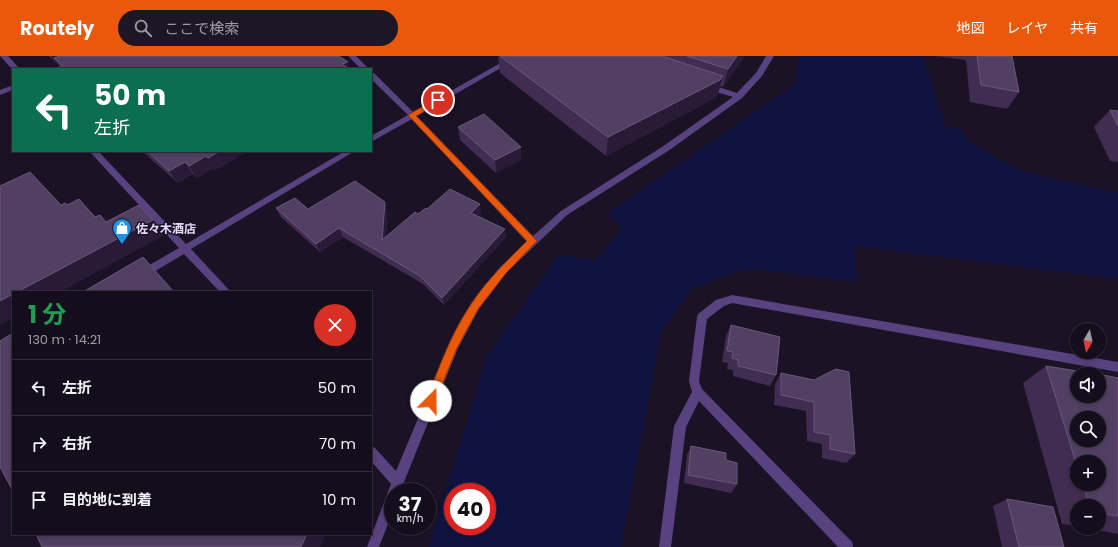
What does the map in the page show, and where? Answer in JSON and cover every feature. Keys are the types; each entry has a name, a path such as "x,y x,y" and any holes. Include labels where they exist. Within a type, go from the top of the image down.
{"street":[{"path":"4,56 15,68"},
{"path":"60,68 90,56"},
{"path":"352,56 364,68"},
{"path":"372,138 518,56"},
{"path":"397,483 453,347 475,306 503,270 532,241 564,213 665,149 739,96 759,74 770,56"},
{"path":"372,76 412,115 532,241"},
{"path":"702,84 739,96"},
{"path":"0,93 12,87"},
{"path":"94,152 225,291"},
{"path":"132,280 349,152"},
{"path":"847,547 698,392 694,380 702,317 720,303 732,299 1118,368"},
{"path":"665,547 680,426 698,392"},
{"path":"372,454 391,483"},
{"path":"373,547 384,518"}],"shaded area":[{"path":"799,56 922,56 946,127 960,128 968,141 1017,169 1036,175 1118,193 1118,279 854,246 858,282 753,269 735,272 692,289 661,332 621,547 428,547 432,535 436,535 436,521 444,495 444,535 496,535 496,483 448,483 487,356 558,255 595,260 621,230 609,212 794,85"}],"building":[{"path":"60,56 339,56 348,62 342,64 348,68 64,68 54,58"},
{"path":"500,56 662,56 723,76 720,80 608,137"},
{"path":"687,56 737,56 728,69"},
{"path":"977,56 1012,56 1019,92 981,85"},
{"path":"1110,110 1118,111 1118,126"},
{"path":"484,114 521,147 495,160 458,127"},
{"path":"148,152 218,152 208,158 206,156 189,166 185,162 169,171"},
{"path":"30,172 61,205 65,203 67,205 79,199 95,217 100,215 106,222 139,205 153,220 19,291 12,291 12,295 0,301 0,186"},
{"path":"355,181 385,202 382,240 415,212 418,214 426,208 427,209 450,189 480,204 471,213 505,229 442,298 420,276 339,228 316,244 276,208 295,198 308,209"},
{"path":"143,257 173,291 85,291"},
{"path":"731,325 780,337 776,375 738,366 738,360 732,358 733,352 727,351"},
{"path":"12,334 12,489 0,467 0,341"},
{"path":"1046,366 1070,370 1070,403 1106,403 1106,375 1118,378 1118,516 1106,514 1106,499 1087,499 1085,491 1106,491 1106,455 1074,455 1071,447 1106,447 1106,411 1070,411 1070,443"},
{"path":"836,369 849,372 855,454 830,449 830,435 814,432 814,402 781,395 781,373 814,380"},
{"path":"691,446 726,453 726,460 737,463 737,484 688,475"},
{"path":"1007,499 1053,507 1064,547 1019,547"},
{"path":"36,535 307,535 301,547 42,547"}],"place":[{"name":"佐々木酒店","path":"122,245"}],"route":[{"path":"431,401 453,347 475,306 503,270 532,241 412,115 438,100"}]}
